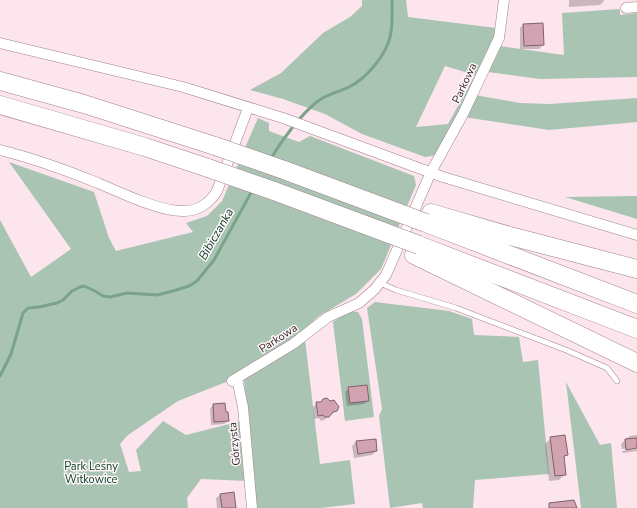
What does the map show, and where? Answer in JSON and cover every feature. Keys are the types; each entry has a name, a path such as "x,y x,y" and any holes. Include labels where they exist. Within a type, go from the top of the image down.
{"highway":[{"path":"0,81 92,107 215,146 367,201 428,218 510,236 637,269"},
{"path":"0,105 69,124 208,168 356,222 417,250 637,363"},
{"path":"428,218 637,304"},
{"path":"417,250 637,329"}],"street":[{"name":"Parkowa","path":"235,380 293,344 328,317 368,297 380,283 391,266 431,172 463,114 499,38 504,0"},
{"path":"626,8 637,7"},
{"path":"0,43 183,87 311,128 443,177 637,236"},
{"path":"0,150 48,164 156,206 182,211 193,210 208,203 214,198 248,108"},
{"name":"Górzysta","path":"235,380 243,407 252,508"}],"lane":[{"path":"380,283 396,290 450,306 514,329 566,350 607,368 617,381"}],"green space":[{"path":"362,0 406,0 408,17 496,28 494,38 476,75 456,123 438,155 425,157 362,134 325,114 283,99 250,90 281,73 323,33 350,17 362,6","holes":["445,66 475,75 448,124 416,127"]},
{"path":"620,9 620,15 637,13 637,77 540,79 488,72 500,46 564,55 562,13"},
{"path":"475,95 520,103 549,104 637,98 637,122 549,130 463,117"},
{"name":"Park Leśny Witkowice","path":"258,118 269,123 269,131 299,142 310,136 414,176 416,185 381,269 356,294 319,316 289,343 226,382 178,401 128,435 120,444 129,472 141,471 136,450 163,421 186,435 241,421 247,481 201,479 187,498 188,508 0,508 0,220 31,277 71,249 9,162 94,192 109,238 116,251 193,232 186,223 207,216 222,201"},
{"path":"634,196 637,196 637,219 565,197"},
{"path":"375,302 449,311 472,319 474,335 519,337 523,362 538,360 549,474 475,480 473,508 423,508 422,503 390,508 379,416 382,409 367,308"},
{"path":"348,311 358,312 362,319 374,417 345,421 333,322"},
{"path":"305,340 320,464 350,460 355,504 321,508 256,508 251,475 244,379"},
{"path":"566,382 600,445 611,443 617,508 581,508"}],"building":[{"path":"543,23 544,45 524,46 523,24"},
{"path":"367,385 369,401 350,403 348,387"},
{"path":"327,398 330,401 334,400 339,407 337,411 333,412 329,417 325,417 323,415 318,416 316,402 321,402 323,399"},
{"path":"225,403 229,421 214,422 213,404"},
{"path":"565,435 568,455 564,456 566,475 555,476 550,437"},
{"path":"637,438 637,448 626,450 625,439"},
{"path":"376,439 377,451 358,454 356,441"},
{"path":"234,492 236,508 222,508 220,494"},
{"path":"574,500 577,508 549,508 549,503"}],"waterway":[{"name":"Bibiczanka","path":"270,160 292,128 312,106 325,97 345,89 355,83 362,78 380,59 390,37 392,23 392,0"},
{"name":"Bibiczanka","path":"0,376 11,354 23,313 28,308 57,303 63,300 72,291 84,286 103,296 110,297 127,293 157,295 189,286 197,281 214,260 253,189"}]}
